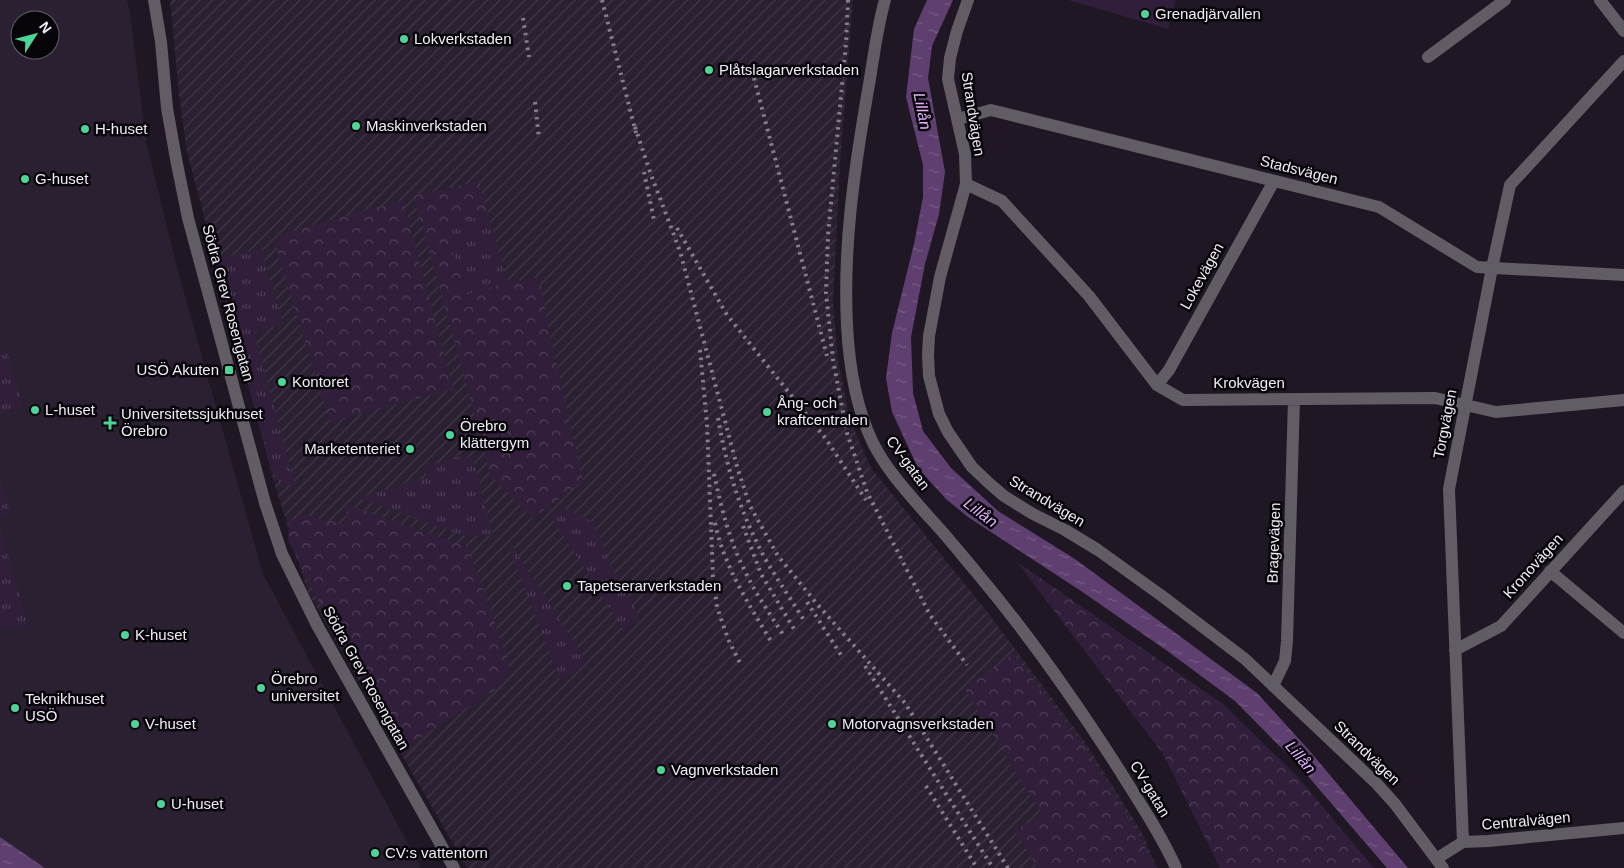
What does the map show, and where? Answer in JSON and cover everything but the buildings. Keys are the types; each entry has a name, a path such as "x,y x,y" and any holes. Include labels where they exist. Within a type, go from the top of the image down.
{"street":[{"name":"Södra Grev Rosengatan","path":"154,0 161,42 167,108 188,218 265,503 282,554 317,625 454,868"},
{"name":"CV-gatan","path":"884,0 856,160 846,258 848,342 854,386 861,414 874,443 890,470 979,575 1076,704 1138,800 1176,868"},
{"name":"Strandvägen","path":"968,0 950,58 948,79 965,154 966,184 940,277 929,336 928,355 933,396 948,432 972,467 1004,496 1106,556 1256,669 1377,784 1395,804 1439,864"},
{"path":"1428,57 1505,0"},
{"path":"1600,0 1624,31"},
{"name":"Torgvägen","path":"1463,842 1449,489 1492,268 1510,185 1624,61"},
{"name":"Stadsvägen","path":"958,119 992,110 1379,207 1477,267 1624,275"},
{"name":"Lokevägen","path":"1157,385 1169,370 1274,181"},
{"name":"Krokvägen","path":"966,184 1002,201 1089,296 1157,385 1183,400 1435,398 1496,412 1624,400"},
{"name":"Bragevägen","path":"1273,686 1285,661 1287,641 1294,399"},
{"name":"Kronovägen","path":"1455,650 1501,626 1624,491"},
{"path":"1550,571 1624,633"},
{"name":"Centralvägen","path":"1439,864 1463,842 1624,828"}],"shaded area":[{"name":"Universitetssjukhuset Örebro","path":"0,0 127,0 146,142 178,271 263,574 421,868 45,868 0,837"},
{"path":"170,0 853,0 840,163 833,303 838,360 850,420 871,468 988,613 1087,745 1142,833 1157,868 467,868 308,592 274,482 187,152 179,95"}],"green space":[{"name":"Grenadjärvallen","path":"1068,0 1176,0 1168,29"},
{"path":"479,181 488,214 445,226 466,295 508,282 539,277 583,481 533,518 490,475 414,196"},
{"path":"403,200 453,389 330,422 275,244 278,236"},
{"path":"488,214 508,282 466,295 445,226"},
{"path":"261,248 283,324 254,332 295,485 280,483 272,471 215,263 220,258"},
{"path":"7,350 23,407 0,413 0,352"},
{"path":"463,456 473,458 493,536 465,536 358,498 427,477 424,467"},
{"path":"0,477 10,513 0,516"},
{"path":"349,505 468,547 509,664 507,674 495,690 403,749 398,747 312,589 288,540 289,522 303,514 344,524"},
{"path":"564,509 594,523 611,566 639,616 624,631 551,516"},
{"path":"0,525 27,624 9,630 0,626"},
{"path":"510,542 587,663 560,681 511,551"},
{"path":"1017,562 1223,704 1296,775 1374,868 1220,868 1163,754"},
{"path":"1013,654 1086,749 1139,835 1155,868 1038,868 1015,831 1042,814 965,689"}],"water":[{"name":"Lillån","path":"927,0 953,0 932,46 928,78 945,172 939,214 925,264 911,337 913,393 923,431 951,468 998,511 1075,559 1257,693 1308,749 1408,868 1387,868 1300,767 1235,701 1084,593 968,517 946,499 918,468 892,412 886,378 892,333 914,244 923,197 923,165 906,97 914,29"},
{"path":"0,837 45,868 0,868"}],"railway":[{"path":"602,0 636,133"},
{"path":"848,0 846,43 828,235 826,293 833,360 847,433 867,492 930,615 967,665"},
{"path":"523,18 529,57"},
{"path":"754,78 828,360"},
{"path":"535,102 539,139"},
{"path":"635,127 680,251 738,470 750,506 778,556 817,604 905,703 1008,868"},
{"path":"644,172 654,220"},
{"path":"677,228 727,315 826,439 866,500"},
{"path":"700,350 707,424 713,577 717,607 728,639 740,663"},
{"path":"718,418 725,452 745,516 759,547 805,622"},
{"path":"714,474 726,523 739,558 748,578 784,636"},
{"path":"715,523 731,571 772,643"},
{"path":"743,526 761,574 794,629"},
{"path":"807,602 841,655"},
{"path":"865,666 993,868"},
{"path":"926,786 977,868"}],"place":[{"name":"Grenadjärvallen","path":"1145,14"},
{"name":"Lokverkstaden","path":"404,39"},
{"name":"Plåtslagarverkstaden","path":"709,70"},
{"name":"Maskinverkstaden","path":"356,126"},
{"name":"H-huset","path":"85,129"},
{"name":"G-huset","path":"25,179"},
{"name":"USÖ Akuten","path":"229,370"},
{"name":"Kontoret","path":"282,382"},
{"name":"L-huset","path":"35,410"},
{"name":"Ång- och kraftcentralen","path":"767,412"},
{"name":"Universitetssjukhuset Örebro","path":"110,423"},
{"name":"Örebro klättergym","path":"450,435"},
{"name":"Marketenteriet","path":"410,449"},
{"name":"Tapetserarverkstaden","path":"567,586"},
{"name":"K-huset","path":"125,635"},
{"name":"Örebro universitet","path":"261,688"},
{"name":"Teknikhuset USÖ","path":"15,708"},
{"name":"V-huset","path":"135,724"},
{"name":"Motorvagnsverkstaden","path":"832,724"},
{"name":"Vagnverkstaden","path":"661,770"},
{"name":"U-huset","path":"161,804"},
{"name":"CV:s vattentorn","path":"375,853"}]}
